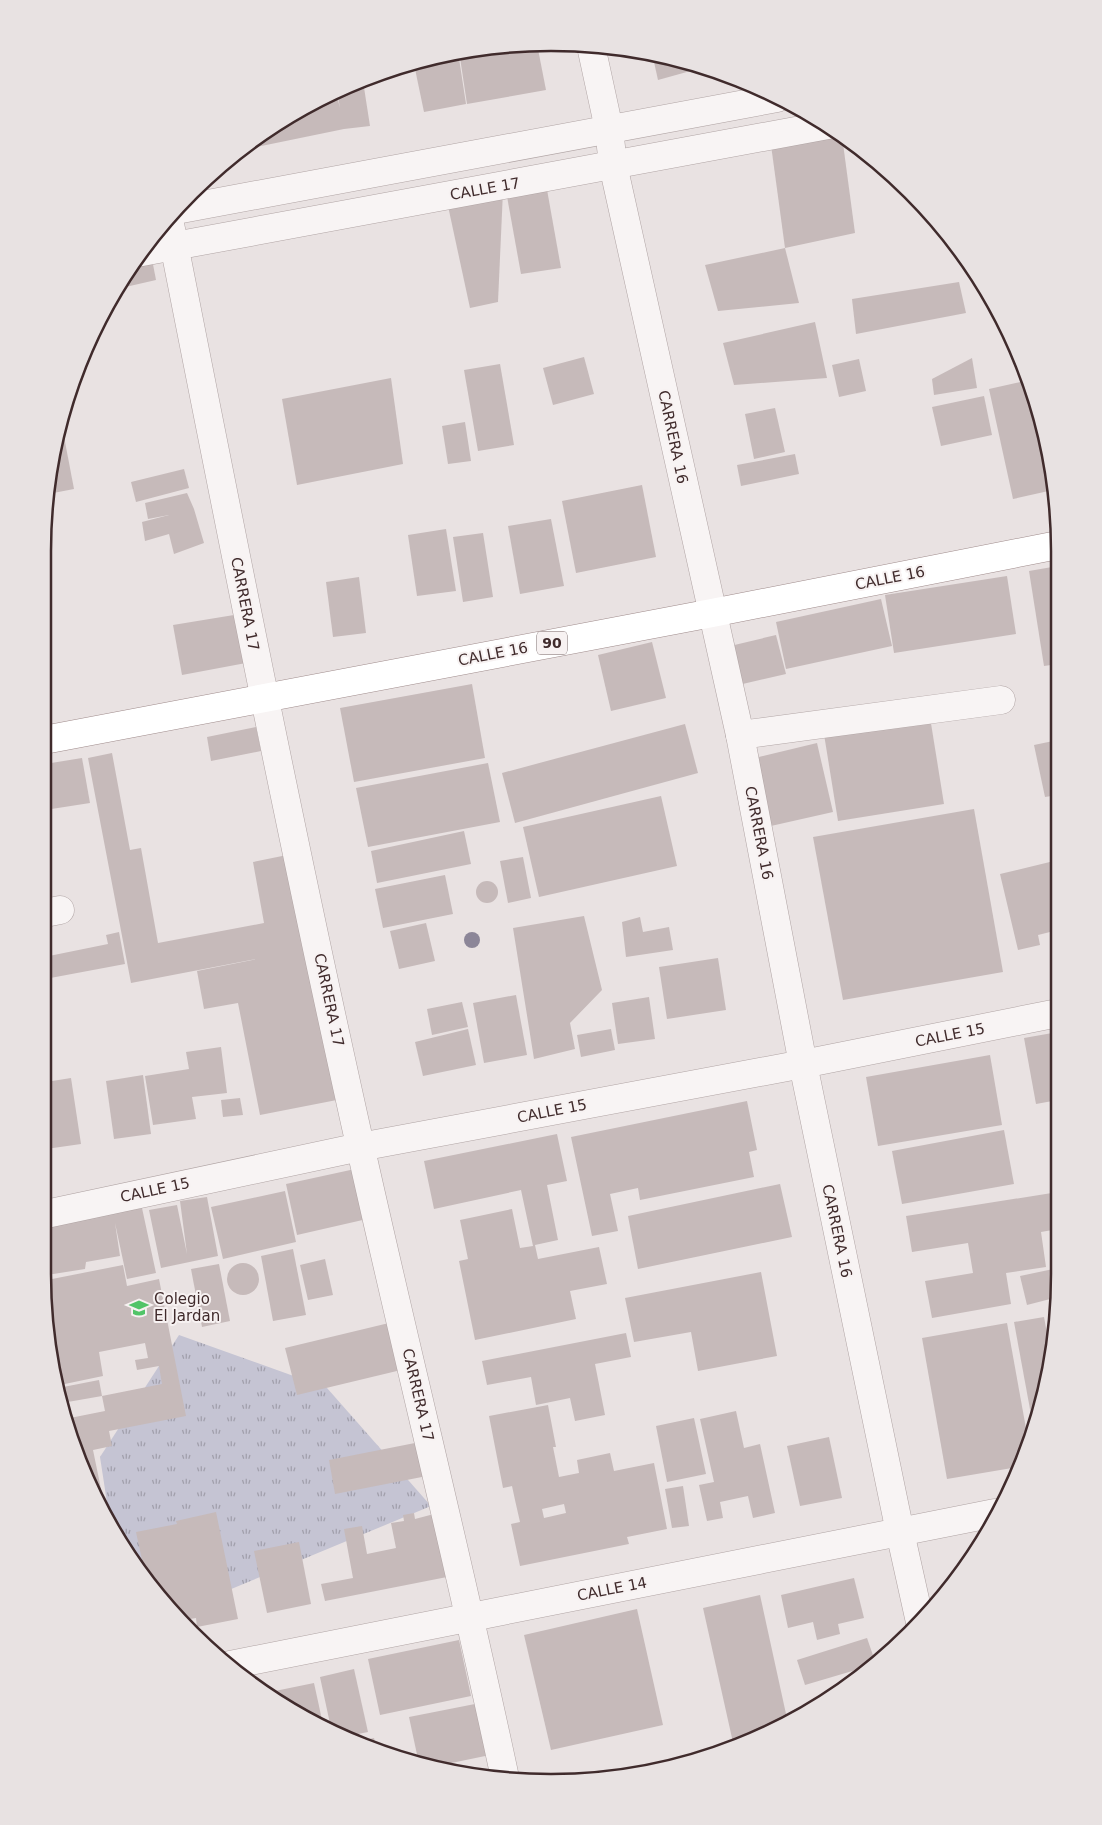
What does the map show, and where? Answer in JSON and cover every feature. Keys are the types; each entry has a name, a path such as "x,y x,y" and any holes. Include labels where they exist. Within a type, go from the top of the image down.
{"highway":[{"name":"CALLE 16","path":"51,739 712,613 1051,545"}],"street":[{"name":"CARRERA 16","path":"593,53 609,129 613,165 740,735 803,1064 918,1613"},
{"path":"188,208 766,100"},
{"name":"CALLE 17","path":"153,250 816,127"},
{"name":"CARRERA 17","path":"170,227 264,698 360,1147 471,1618 504,1771"},
{"path":"740,735 1001,700"},
{"name":"CALLE 15","path":"51,1213 360,1147 803,1064 1051,1014"},
{"name":"CALLE 14","path":"239,1664 989,1514"}],"green space":[{"path":"179,1335 327,1388 431,1506 181,1610 135,1552 118,1524 107,1503 100,1457"}],"building":[{"path":"538,51 546,90 467,104 460,60 518,52"},
{"path":"459,60 466,104 424,112 415,70"},
{"path":"654,62 690,71 658,80"},
{"path":"364,88 370,126 344,129 258,147 301,118 338,99 340,108 338,99"},
{"path":"832,137 843,146 855,233 785,248 771,145"},
{"path":"546,184 561,268 521,274 506,191"},
{"path":"503,191 498,302 470,308 448,206"},
{"path":"785,248 799,303 718,311 705,265"},
{"path":"151,254 156,280 127,287 135,273"},
{"path":"959,282 966,313 856,334 852,299"},
{"path":"815,322 827,378 734,385 723,343"},
{"path":"584,357 594,394 553,405 543,368"},
{"path":"972,358 977,388 934,395 932,379"},
{"path":"859,359 866,391 839,397 832,365"},
{"path":"500,364 514,445 478,451 464,370"},
{"path":"391,378 403,464 297,485 282,399"},
{"path":"1021,382 1034,422 1047,491 1013,499 989,389"},
{"path":"984,396 992,435 941,446 932,407"},
{"path":"775,408 785,452 754,459 745,414"},
{"path":"465,422 471,461 448,464 442,426"},
{"path":"64,439 74,489 55,493"},
{"path":"795,454 799,474 741,486 737,465"},
{"path":"184,469 189,488 136,502 131,482"},
{"path":"642,485 656,557 576,573 562,501"},
{"path":"187,493 204,543 174,554 169,534 145,541 142,522 169,515 148,519 145,503"},
{"path":"551,519 564,586 520,594 508,526"},
{"path":"446,529 456,591 417,596 408,535"},
{"path":"483,533 493,597 463,602 453,537"},
{"path":"1051,567 1051,665 1044,666 1029,571"},
{"path":"1007,576 1016,634 894,653 885,595"},
{"path":"359,577 366,633 333,637 326,582"},
{"path":"881,599 892,646 786,669 776,622"},
{"path":"240,614 246,663 182,675 173,625"},
{"path":"776,635 786,674 734,686 726,647"},
{"path":"652,642 666,698 611,711 598,655"},
{"path":"472,684 485,758 354,782 340,708"},
{"path":"929,711 944,804 838,821 823,728"},
{"path":"685,724 698,773 515,823 502,773"},
{"path":"256,727 261,751 211,761 207,737"},
{"path":"1051,741 1051,796 1045,797 1034,745"},
{"path":"817,743 833,812 762,828 746,760"},
{"path":"112,753 130,850 141,848 158,943 264,923 253,862 292,854 347,1098 260,1115 238,1003 204,1009 197,971 282,954 131,983 88,758"},
{"path":"82,758 90,803 51,809 51,763"},
{"path":"488,763 500,822 368,847 356,788"},
{"path":"661,796 677,866 539,897 523,827"},
{"path":"974,809 1003,972 843,1000 813,837"},
{"path":"464,831 471,864 377,883 371,851"},
{"path":"523,857 531,898 508,903 500,861"},
{"path":"1051,862 1051,932 1038,935 1040,945 1018,950 1000,874"},
{"path":"445,875 453,914 383,928 375,889"},
{"path":"487,881 495,884 498,892 495,900 487,903 479,900 476,892 479,884"},
{"path":"584,916 602,990 570,1023 575,1049 534,1059 513,928"},
{"path":"640,917 643,932 669,927 673,950 626,957 622,922"},
{"path":"426,923 435,961 399,969 390,931"},
{"path":"119,932 125,964 51,978 51,956 108,944 106,935"},
{"path":"718,958 726,1010 667,1019 659,967"},
{"path":"516,995 527,1055 484,1063 473,1003"},
{"path":"649,997 655,1039 618,1044 612,1003"},
{"path":"462,1002 468,1027 432,1035 427,1009"},
{"path":"468,1029 476,1065 423,1076 415,1042"},
{"path":"611,1029 615,1050 581,1057 577,1035"},
{"path":"1051,1033 1051,1101 1036,1104 1024,1038"},
{"path":"221,1047 227,1093 192,1097 196,1119 153,1125 145,1076 189,1069 186,1052"},
{"path":"990,1055 1002,1125 878,1146 866,1077"},
{"path":"143,1075 151,1134 114,1139 106,1081"},
{"path":"71,1078 81,1144 51,1148 51,1081"},
{"path":"240,1098 243,1115 223,1117 221,1100"},
{"path":"747,1101 757,1150 749,1152 754,1177 640,1200 638,1188 610,1194 618,1231 592,1236 571,1137"},
{"path":"1004,1130 1014,1184 902,1204 892,1151"},
{"path":"557,1134 567,1181 547,1185 558,1240 535,1245 538,1259 599,1247 607,1284 570,1291 576,1319 475,1340 459,1261 468,1259 460,1220 512,1209 520,1248 533,1246 521,1190 434,1209 424,1161"},
{"path":"355,1169 367,1219 297,1235 286,1184"},
{"path":"780,1184 792,1237 638,1269 628,1216"},
{"path":"285,1191 296,1242 223,1259 211,1207"},
{"path":"1051,1193 1051,1230 1041,1232 1046,1267 1006,1273 1011,1304 932,1318 925,1281 973,1273 968,1243 912,1252 906,1216"},
{"path":"207,1197 218,1256 161,1268 149,1210 177,1205 187,1254 180,1201"},
{"path":"142,1208 156,1273 127,1279 115,1223 120,1256 86,1262 85,1269 51,1274 51,1224"},
{"path":"293,1249 306,1315 273,1321 261,1256"},
{"path":"325,1259 333,1295 308,1300 300,1265"},
{"path":"243,1263 254,1268 259,1279 254,1290 243,1295 232,1290 227,1279 232,1268"},
{"path":"219,1264 230,1321 202,1327 191,1269"},
{"path":"123,1265 127,1286 159,1279 186,1416 109,1431 112,1446 93,1450 101,1489 89,1465 73,1417 105,1411 102,1396 162,1384 159,1366 137,1370 135,1360 148,1358 145,1343 99,1352 103,1376 64,1384 52,1307 51,1279"},
{"path":"1051,1269 1050,1299 1027,1305 1020,1276"},
{"path":"761,1272 777,1356 698,1371 691,1332 634,1342 625,1298"},
{"path":"1044,1317 1046,1339 1041,1371 1031,1413 1014,1322"},
{"path":"389,1323 401,1370 297,1395 285,1348"},
{"path":"1007,1323 1026,1429 1012,1468 947,1479 922,1338"},
{"path":"626,1333 631,1357 595,1364 605,1415 575,1421 570,1398 536,1405 531,1377 487,1385 482,1361"},
{"path":"99,1380 102,1396 68,1402 64,1387"},
{"path":"548,1405 556,1447 553,1447 559,1477 579,1473 577,1460 610,1453 614,1471 654,1463 667,1529 627,1537 629,1544 520,1566 511,1524 520,1522 512,1486 503,1488 489,1416","holes":["564,1504 566,1513 544,1518 542,1509"]},
{"path":"736,1411 744,1448 760,1444 775,1513 753,1518 748,1496 720,1502 723,1518 707,1521 699,1485 714,1482 700,1419"},
{"path":"694,1418 706,1474 667,1482 656,1426"},
{"path":"829,1437 842,1498 800,1506 787,1446"},
{"path":"420,1442 427,1476 335,1494 329,1460"},
{"path":"683,1486 689,1526 672,1528 665,1489"},
{"path":"216,1512 238,1619 198,1627 196,1618 190,1619 175,1604 142,1562 136,1532 177,1524 176,1521"},
{"path":"414,1513 415,1519 434,1514 447,1577 325,1601 321,1584 353,1578 344,1529 362,1526 367,1554 396,1548 391,1523 404,1521 403,1515"},
{"path":"299,1542 311,1604 267,1613 254,1551"},
{"path":"854,1578 864,1618 838,1624 840,1634 817,1640 813,1622 788,1628 781,1595"},
{"path":"760,1595 786,1715 732,1740 703,1608"},
{"path":"637,1609 663,1725 551,1750 524,1635"},
{"path":"867,1638 873,1656 855,1670 805,1685 797,1660"},
{"path":"459,1640 471,1696 380,1715 368,1659"},
{"path":"354,1669 368,1732 356,1734 330,1722 320,1677"},
{"path":"314,1683 322,1718 301,1707 275,1691"},
{"path":"480,1703 490,1755 450,1763 417,1755 409,1717"}],"place":[{"name":"Colegio El Jardan","path":"139,1308"}]}
